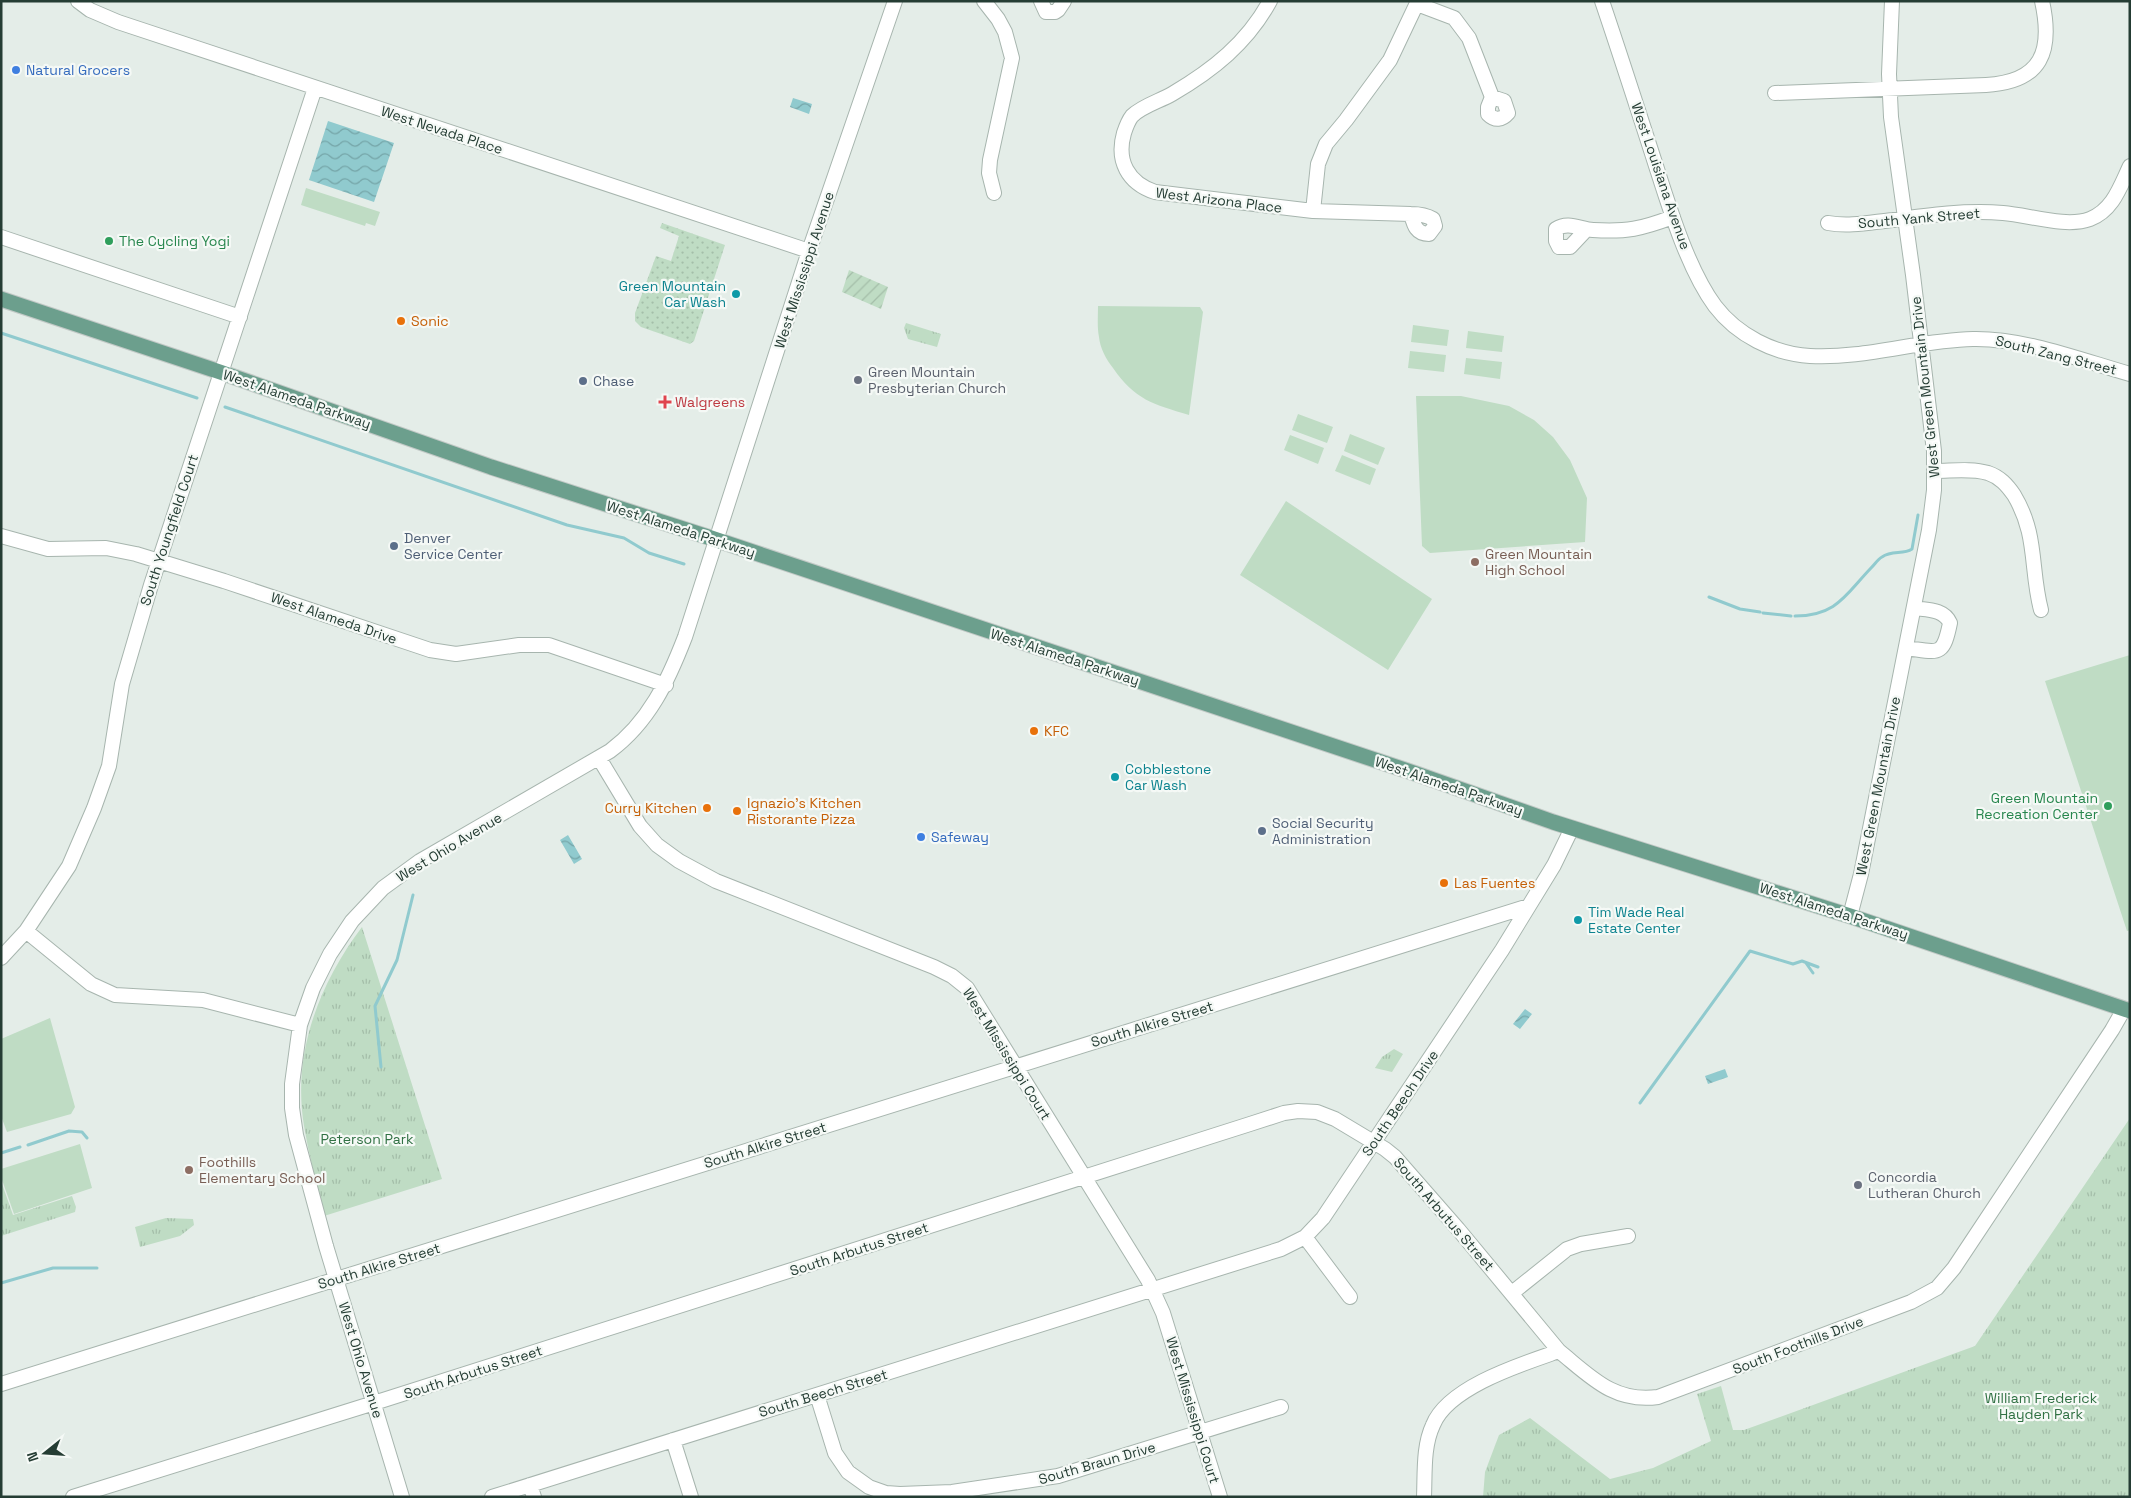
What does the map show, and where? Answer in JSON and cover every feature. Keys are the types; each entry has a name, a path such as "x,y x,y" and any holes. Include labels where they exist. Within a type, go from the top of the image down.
{"main road":[{"name":"West Alameda Parkway","path":"1,299 220,372 491,468 715,540 1414,773 1572,828 1850,916 2127,1011"}],"street":[{"name":"West Nevada Place","path":"78,1 90,10 118,22 809,251"},
{"name":"West Mississippi Avenue","path":"715,540 809,251 895,1"},
{"path":"984,1 1005,32 1012,58 990,160 989,173 994,193"},
{"path":"1041,1 1046,12 1058,10 1064,1"},
{"name":"West Arizona Place","path":"1270,1 1252,30 1221,61 1172,94 1132,116 1126,126 1121,144 1126,172 1144,189 1155,192 1312,211 1411,214"},
{"name":"West Louisiana Avenue","path":"1602,1 1673,217 1700,281 1715,306 1735,327 1758,341 1780,351 1810,356 1852,355 1922,345"},
{"name":"West Green Mountain Drive","path":"1850,916 1862,874 1929,530 1935,471 1922,345 1891,117 1889,40 1892,1"},
{"path":"1775,93 1889,90 1998,84 2015,81 2031,71 2042,56 2046,45 2047,28 2042,1"},
{"path":"1312,211 1318,164 1326,144 1390,60 1418,3 1454,18 1469,38 1492,97"},
{"name":"South Youngfield Court","path":"1,958 26,932 69,866 94,808 109,766 122,684 159,561 315,88"},
{"name":"South Yank Street","path":"1828,223 1846,225 1962,213 2002,213 2067,223 2082,222 2096,217 2108,208 2113,202 2130,166"},
{"path":"1586,230 1636,230 1673,217"},
{"path":"1,237 240,317"},
{"name":"South Zang Street","path":"1922,345 1960,339 2007,341 2130,374"},
{"path":"1935,471 1980,472 2012,481 2031,535 2037,593 2041,610"},
{"name":"West Alameda Drive","path":"1,536 48,549 106,548 159,561 430,650 456,654 519,645 549,645 666,685"},
{"name":"West Ohio Avenue","path":"402,1497 336,1279 301,1154 294,1121 293,1069 300,1025 313,988 330,954 352,921 383,888 420,862 599,758 631,732 652,707 666,685 685,637 715,540"},
{"path":"1906,648 1938,651 1943,648 1946,642 1950,623 1945,615 1936,611 1914,608"},
{"name":"West Mississippi Court","path":"599,758 640,826 668,854 716,881 916,959 952,976 967,988 1153,1290 1220,1497"},
{"name":"South Beech Drive","path":"1153,1290 1281,1248 1305,1237 1323,1218 1375,1142 1529,906 1554,865 1572,828"},
{"name":"South Alkire Street","path":"1,1384 1529,906"},
{"path":"26,932 90,984 115,995 203,1000 300,1025"},
{"name":"South Foothills Drive","path":"1559,1351 1596,1381 1613,1392 1640,1398 1658,1397 1911,1302 1931,1292 1944,1282 1954,1268 2112,1030 2127,1011"},
{"name":"South Arbutus Street","path":"73,1497 1267,1119 1298,1111 1325,1114 1375,1142 1395,1157 1512,1293 1559,1351"},
{"path":"1512,1293 1567,1249 1580,1244 1628,1236"},
{"path":"1305,1237 1350,1297"},
{"name":"South Beech Street","path":"492,1497 532,1491 673,1440 1153,1290"},
{"path":"1424,1497 1430,1433 1437,1416 1444,1406 1470,1389 1528,1362 1559,1351"},
{"name":"South Braun Drive","path":"817,1395 835,1453 844,1467 862,1484 894,1494 940,1493 1040,1480 1281,1407"},
{"path":"673,1440 691,1497"}],"green space":[{"path":"306,188 380,212 375,226 366,223 365,226 301,205"},
{"path":"662,223 725,245 694,341 690,344 641,327 635,321 635,313 656,256 671,261 679,236 660,228"},
{"path":"849,270 888,287 881,309 842,292"},
{"path":"1098,306 1200,307 1203,312 1189,415 1155,404 1137,394 1121,379 1108,361 1101,345 1098,329"},
{"path":"906,323 941,334 937,347 908,339 904,328"},
{"path":"1413,325 1449,330 1447,346 1411,342"},
{"path":"1468,331 1504,336 1502,352 1466,348"},
{"path":"1410,351 1446,355 1444,372 1408,368"},
{"path":"1466,358 1502,362 1500,379 1464,374"},
{"path":"1416,396 1461,396 1509,406 1534,420 1553,437 1570,460 1587,498 1585,542 1430,553 1422,546"},
{"path":"1298,414 1333,427 1327,443 1292,430"},
{"path":"1350,434 1385,448 1378,465 1344,451"},
{"path":"1290,435 1324,448 1318,464 1284,450"},
{"path":"1342,455 1376,469 1370,485 1335,471"},
{"path":"1286,501 1432,599 1388,670 1240,575"},
{"name":"Green Mountain Recreation Center","path":"2130,655 2130,930 2127,931 2045,681"},
{"name":"Peterson Park","path":"362,927 442,1179 324,1216 304,1126 301,1099 302,1072 312,1021 322,996 333,972"},
{"path":"50,1018 75,1107 71,1114 7,1132 1,1116 1,1039"},
{"path":"1394,1049 1403,1054 1392,1072 1375,1068 1382,1057"},
{"name":"William Frederick Hayden Park","path":"2130,1118 2130,1497 1483,1497 1485,1472 1499,1435 1530,1418 1610,1479 1653,1468 1711,1441 1697,1394 1721,1386 1733,1430 1744,1430 1975,1346"},
{"path":"80,1144 92,1188 14,1214 1,1177 1,1169"},
{"path":"1,1181 13,1215 72,1196 76,1207 75,1212 1,1236"},
{"path":"166,1218 193,1219 194,1225 180,1236 140,1247 135,1227"}],"water":[{"path":"793,98 812,104 809,114 790,107"},
{"path":"328,121 394,143 374,202 309,180"},
{"path":"568,835 582,859 574,864 560,840"},
{"path":"1525,1009 1532,1014 1520,1029 1513,1024"},
{"path":"1725,1069 1728,1077 1708,1084 1705,1076"}],"waterway":[{"path":"1,333 197,398"},
{"path":"225,407 567,525 624,538 649,553 684,564"},
{"path":"1795,616 1809,615 1831,608 1847,595 1878,560 1886,555 1912,549 1918,515"},
{"path":"1709,597 1740,609 1760,612"},
{"path":"1763,613 1791,616"},
{"path":"381,1067 375,1006 397,960 413,895"},
{"path":"1640,1103 1750,951 1793,964 1802,961 1818,967"},
{"path":"1806,963 1813,973"},
{"path":"28,1145 69,1131 82,1132 87,1138"},
{"path":"1,1153 20,1147"},
{"path":"1,1283 53,1268 97,1268"}],"place":[{"name":"Natural Grocers","path":"16,70"},
{"name":"The Cycling Yogi","path":"109,241"},
{"name":"Green Mountain Car Wash","path":"736,294"},
{"name":"Sonic","path":"401,321"},
{"name":"Green Mountain Presbyterian Church","path":"858,380"},
{"name":"Chase","path":"583,381"},
{"name":"Walgreens","path":"665,402"},
{"name":"Denver Service Center","path":"394,546"},
{"name":"Green Mountain High School","path":"1475,562"},
{"name":"KFC","path":"1034,731"},
{"name":"Cobblestone Car Wash","path":"1115,777"},
{"name":"Green Mountain Recreation Center","path":"2108,806"},
{"name":"Curry Kitchen","path":"707,808"},
{"name":"Ignazio's Kitchen Ristorante Pizza","path":"737,811"},
{"name":"Social Security Administration","path":"1262,831"},
{"name":"Safeway","path":"921,837"},
{"name":"Las Fuentes","path":"1444,883"},
{"name":"Tim Wade Real Estate Center","path":"1578,920"},
{"name":"Foothills Elementary School","path":"189,1170"},
{"name":"Concordia Lutheran Church","path":"1858,1185"}]}
